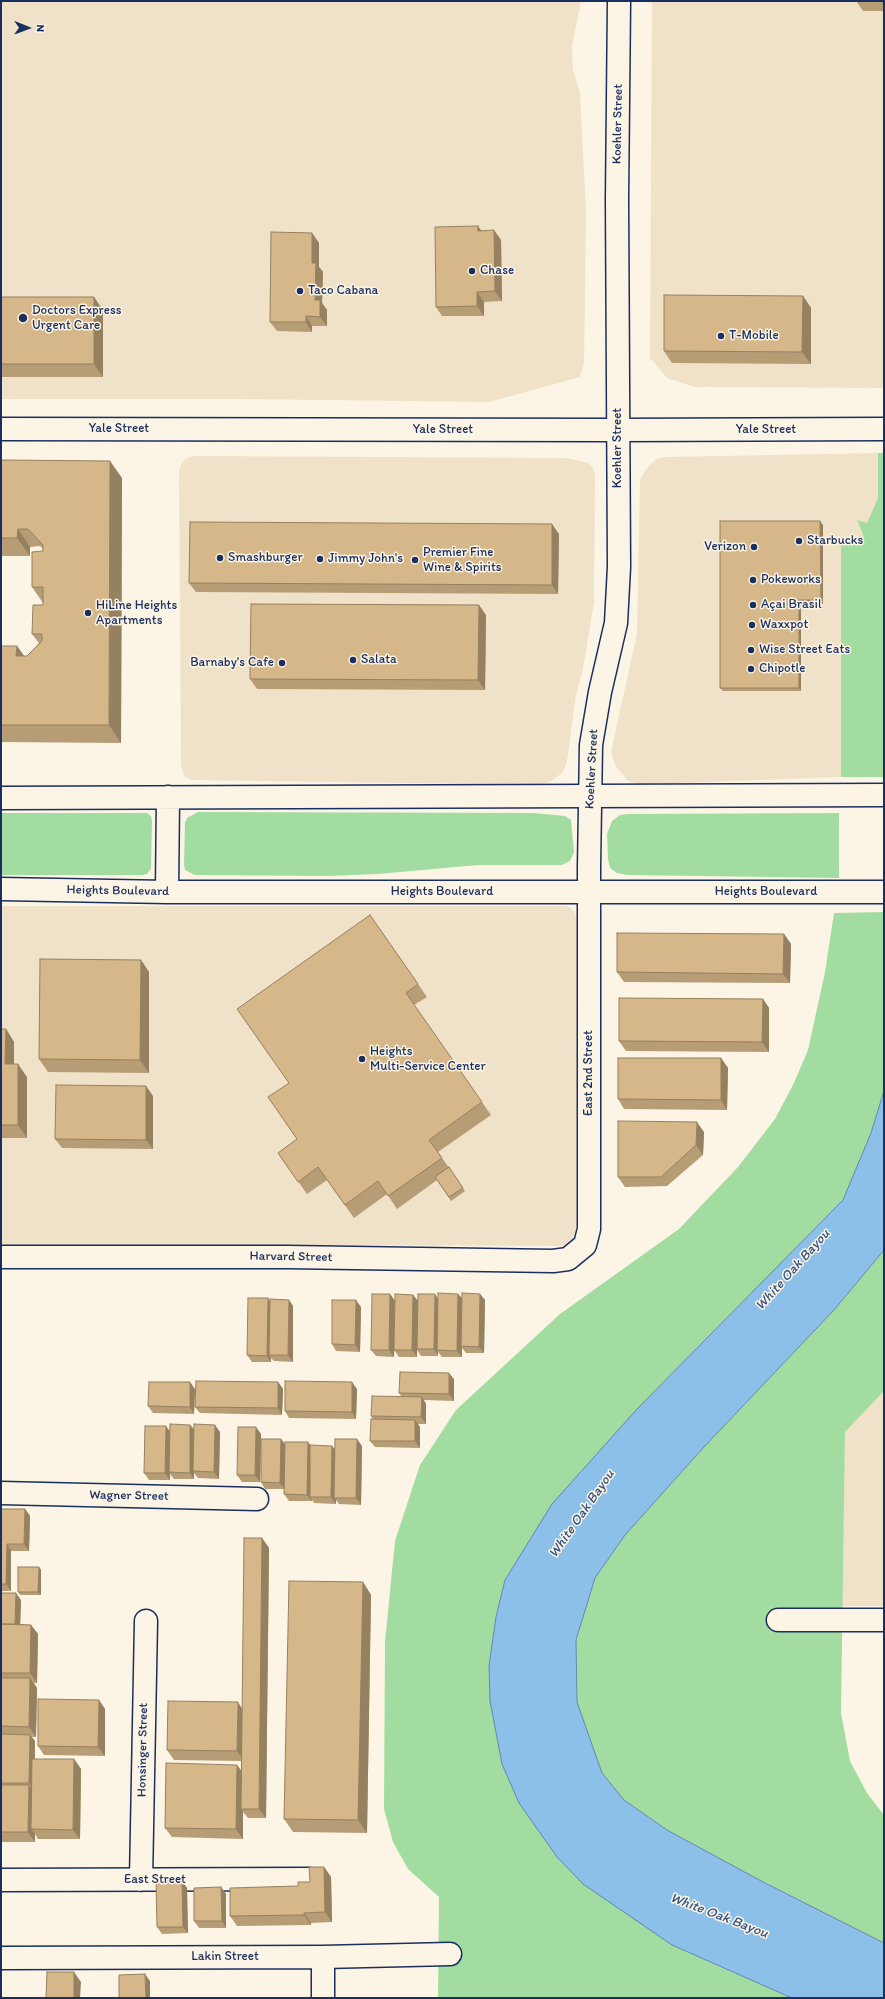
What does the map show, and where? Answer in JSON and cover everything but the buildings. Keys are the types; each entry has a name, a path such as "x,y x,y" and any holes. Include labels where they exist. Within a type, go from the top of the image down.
{"street":[{"name":"Koehler Street","path":"588,892 591,746 600,692 616,623 619,567 619,1"},
{"name":"Yale Street","path":"1,429 884,429"},
{"path":"1,798 884,795"},
{"path":"167,892 168,797"},
{"name":"Heights Boulevard","path":"1,890 167,892 884,892"},
{"name":"East 2nd Street","path":"578,1251 585,1245 589,1229 588,892"},
{"name":"Harvard Street","path":"1,1257 279,1257 553,1260 568,1259 578,1251"},
{"name":"Wagner Street","path":"1,1493 257,1499"},
{"path":"778,1620 884,1620"},
{"name":"Honsinger Street","path":"141,1880 146,1621"},
{"name":"East Street","path":"1,1880 309,1879"},
{"name":"Lakin Street","path":"1,1958 323,1957 450,1954"},
{"path":"323,1957 323,1998"}],"shaded area":[{"path":"1,1 581,1 572,47 573,70 580,93 586,212 584,362 580,377 489,402 237,399 1,399"},
{"path":"652,1 884,1 884,388 695,387 667,378 650,358"},
{"path":"878,453 878,498 867,524 857,520 864,537 841,545 841,777 652,784 638,784 628,781 615,765 611,752 637,634 640,480 645,470 656,459 664,457"},
{"path":"189,457 568,458 588,463 593,468 595,475 594,602 583,669 576,695 567,761 563,772 553,780 541,785 192,780 185,777 181,766 179,469 184,460"},
{"path":"1,906 566,906 571,908 575,913 577,923 576,1231 572,1240 563,1246 312,1245 1,1247"},
{"path":"884,1391 884,1606 842,1606 845,1432"}],"green space":[{"path":"878,453 884,453 884,777 841,777 841,545 864,537 857,520 867,523 878,498"},
{"path":"198,812 534,813 565,816 571,820 574,852 570,861 562,865 478,865 378,874 328,876 195,875 185,870 185,823 187,818"},
{"path":"1,813 147,813 151,816 152,821 151,869 147,874 142,875 1,875"},
{"path":"839,813 839,878 627,875 617,873 610,868 608,859 607,834 612,821 620,815"},
{"path":"884,912 884,1091 871,1133 843,1200 637,1409 505,1580 496,1617 489,1666 490,1701 502,1764 672,1945 792,1998 438,1998 439,1897 408,1869 393,1842 384,1809 385,1641 395,1541 420,1465 456,1410 560,1314 679,1229 738,1167 775,1119 794,1083 808,1050 825,972 834,913"},
{"path":"884,1250 884,1391 845,1432 841,1713 850,1761 867,1793 884,1815 884,1943 763,1882 667,1830 624,1800 602,1773 577,1702 576,1640 595,1578 625,1535 703,1448 834,1310"}],"water":[{"name":"White Oak Bayou","path":"884,1091 884,1250 834,1310 703,1448 625,1535 595,1578 576,1640 577,1702 602,1773 624,1800 667,1830 763,1882 884,1943 884,1998 792,1998 672,1945 583,1884 557,1857 519,1803 502,1764 490,1701 489,1666 496,1617 505,1580 552,1504 637,1409 843,1200 871,1133"}],"place":[{"name":"Chase","path":"472,271"},
{"name":"Taco Cabana","path":"300,291"},
{"name":"Doctors Express Urgent Care","path":"23,318"},
{"name":"T-Mobile","path":"721,336"},
{"name":"Starbucks","path":"799,541"},
{"name":"Verizon","path":"754,547"},
{"name":"Smashburger","path":"220,558"},
{"name":"Jimmy John's","path":"320,559"},
{"name":"Premier Fine Wine & Spirits","path":"415,560"},
{"name":"Pokeworks","path":"753,580"},
{"name":"Açai Brasil","path":"753,605"},
{"name":"HiLine Heights Apartments","path":"88,613"},
{"name":"Waxxpot","path":"752,625"},
{"name":"Wise Street Eats","path":"751,650"},
{"name":"Salata","path":"353,660"},
{"name":"Barnaby's Cafe","path":"282,663"},
{"name":"Chipotle","path":"751,669"},
{"name":"Heights Multi-Service Center","path":"362,1059"}]}
